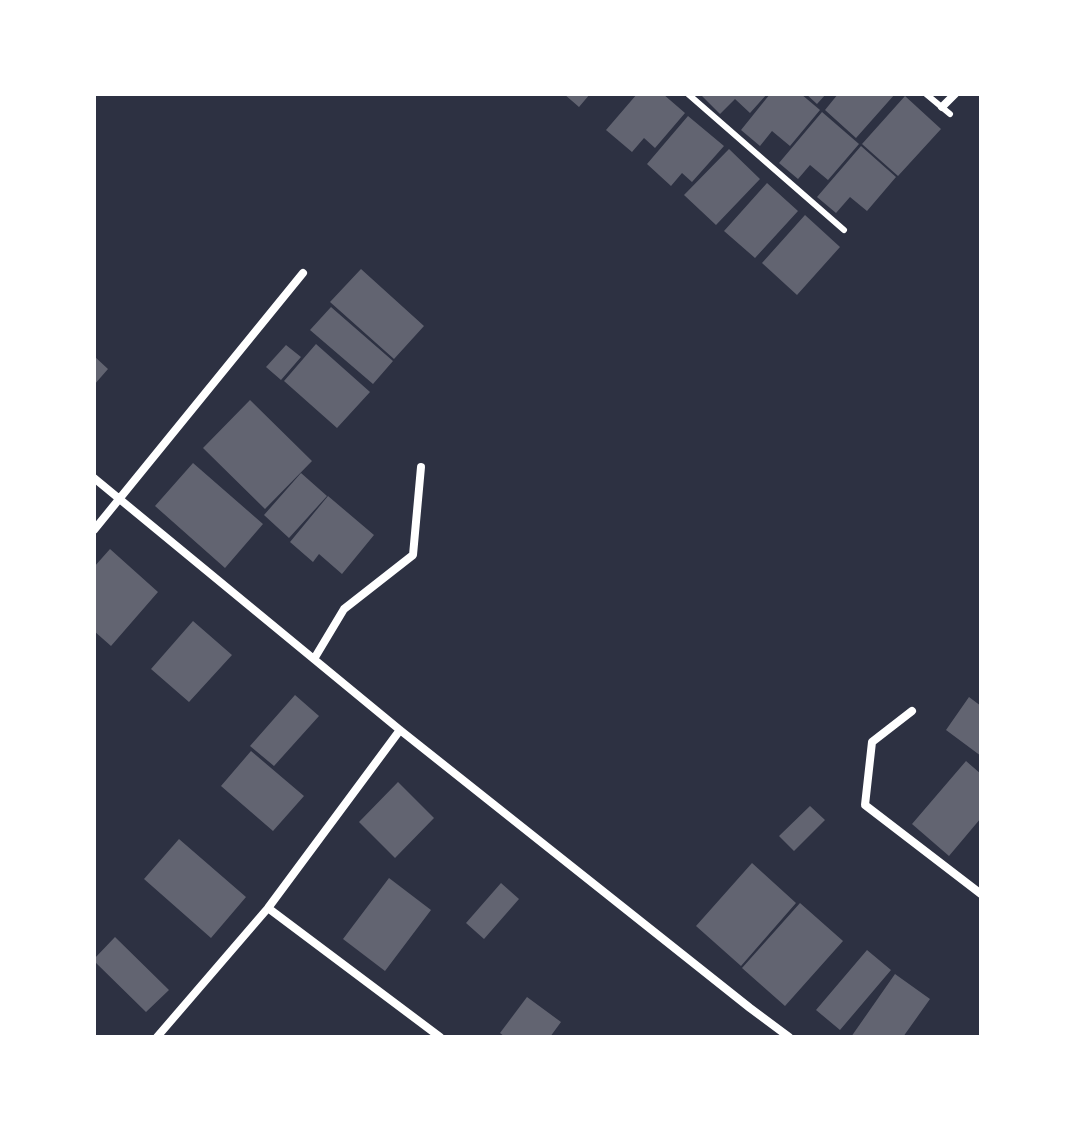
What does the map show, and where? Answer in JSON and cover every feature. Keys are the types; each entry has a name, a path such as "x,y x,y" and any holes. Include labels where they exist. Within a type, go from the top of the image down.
{"street":[{"path":"942,107 955,94"},
{"path":"94,530 303,273"},
{"path":"314,659 344,609 413,555 421,467"},
{"path":"94,478 400,730 789,1037"},
{"path":"912,711 872,742 865,805 981,894"},
{"path":"157,1037 268,908 400,730"},
{"path":"268,908 438,1037"}],"lane":[{"path":"688,94 844,230"},
{"path":"926,94 950,114"}],"building":[{"path":"564,94 590,94 579,107"},
{"path":"637,94 663,94 685,113 655,148 644,138 632,152 606,130"},
{"path":"700,94 767,94 750,113 735,99 720,114"},
{"path":"770,94 801,94 820,110 790,146 772,131 760,146 741,130"},
{"path":"806,94 826,94 817,104"},
{"path":"838,94 895,94 856,138 825,110"},
{"path":"905,96 941,129 898,176 862,144"},
{"path":"822,112 859,144 828,180 810,165 798,179 779,163"},
{"path":"688,116 724,146 692,182 682,173 671,186 647,164"},
{"path":"861,146 896,177 867,211 850,197 836,213 817,197"},
{"path":"729,149 760,179 716,225 684,195"},
{"path":"767,183 798,211 755,258 724,231"},
{"path":"805,215 840,247 797,295 762,263"},
{"path":"361,269 424,326 394,359 330,302"},
{"path":"331,307 393,361 373,384 310,330"},
{"path":"316,344 370,392 337,428 284,381"},
{"path":"286,345 301,357 281,380 266,367"},
{"path":"94,356 108,369 94,385"},
{"path":"250,400 312,461 265,509 203,448"},
{"path":"193,463 263,524 225,568 155,506"},
{"path":"301,473 327,496 289,538 264,515"},
{"path":"328,496 374,535 342,574 319,554 313,562 290,542"},
{"path":"110,549 158,592 111,646 94,631 94,567"},
{"path":"193,621 232,655 189,702 151,669"},
{"path":"295,695 319,716 274,766 250,746"},
{"path":"969,697 981,706 981,756 946,730"},
{"path":"251,751 304,796 273,831 221,786"},
{"path":"966,761 981,774 981,818 949,856 912,824"},
{"path":"398,782 434,818 395,858 359,822"},
{"path":"810,806 825,820 794,851 779,836"},
{"path":"179,839 246,897 211,938 144,879"},
{"path":"752,863 796,903 741,966 696,926"},
{"path":"389,878 431,910 385,971 343,939"},
{"path":"501,883 519,899 484,939 466,923"},
{"path":"800,903 843,941 785,1006 742,968"},
{"path":"115,937 169,990 146,1012 94,961"},
{"path":"867,950 891,970 840,1030 816,1010"},
{"path":"895,974 930,999 903,1037 851,1037"},
{"path":"527,997 561,1022 550,1037 505,1037 500,1033"}]}
